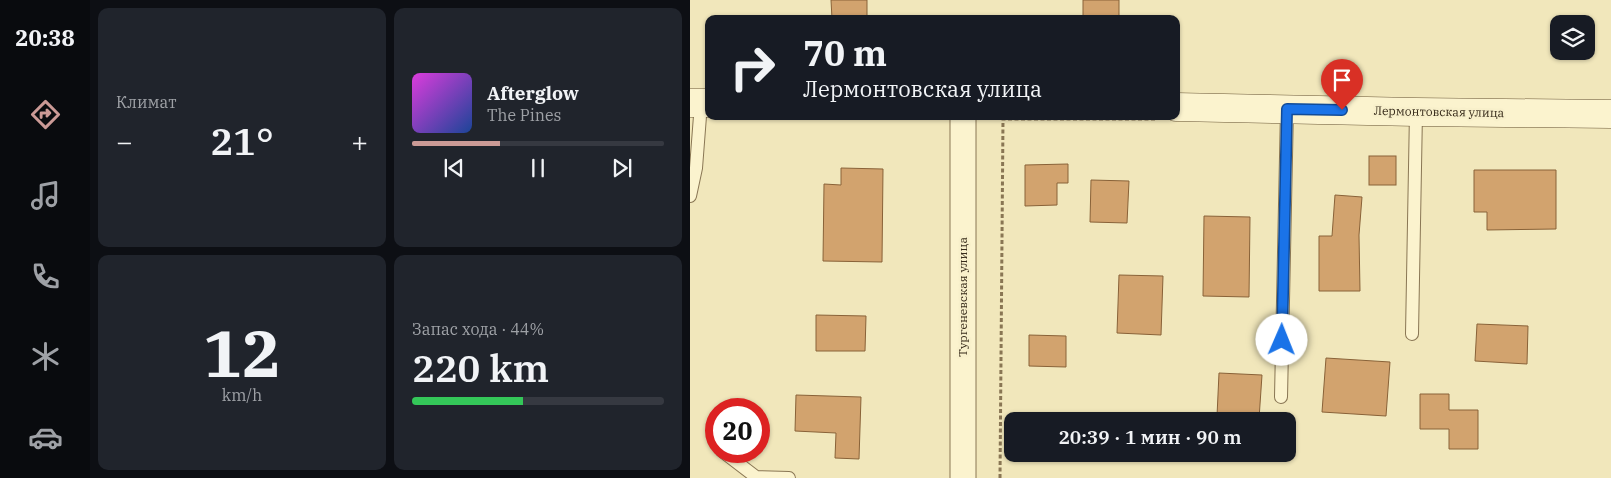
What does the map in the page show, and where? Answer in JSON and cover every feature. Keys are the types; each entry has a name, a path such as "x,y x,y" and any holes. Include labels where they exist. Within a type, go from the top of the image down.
{"street":[{"name":"Лермонтовская улица","path":"1180,113 1287,109 1611,114"},
{"name":"Тургеневская улица","path":"963,120 963,478"}],"lane":[{"path":"690,196 696,168 700,103"},
{"path":"1281,397 1287,109"},
{"path":"1412,334 1416,112"},
{"path":"738,463 756,477 789,478"}],"path":[{"path":"1000,478 1003,120"}],"building":[{"path":"831,0 867,0 867,15 832,15"},
{"path":"1083,0 1119,0 1119,15 1083,15"},
{"path":"1369,156 1396,156 1396,185 1369,185"},
{"path":"1068,164 1068,183 1057,183 1057,205 1025,206 1025,165"},
{"path":"841,168 883,169 882,262 823,261 824,184 841,185"},
{"path":"1474,170 1556,170 1556,229 1487,230 1487,212 1474,212"},
{"path":"1091,180 1129,181 1127,223 1090,222"},
{"path":"1335,195 1362,197 1359,235 1360,291 1319,291 1319,236 1332,236"},
{"path":"1204,216 1250,217 1249,297 1203,296"},
{"path":"1119,275 1163,276 1161,335 1117,333"},
{"path":"816,315 866,316 865,351 816,351"},
{"path":"1477,324 1528,326 1527,364 1475,361"},
{"path":"1029,335 1066,336 1066,367 1029,366"},
{"path":"1326,358 1390,362 1386,416 1322,412"},
{"path":"1219,373 1262,375 1259,412 1217,412"},
{"path":"1420,394 1449,394 1449,410 1478,410 1478,449 1449,449 1449,429 1420,429"},
{"path":"796,395 861,397 859,459 835,458 836,433 795,431"}],"route":[{"path":"1282,340 1287,109 1342,110"}]}
